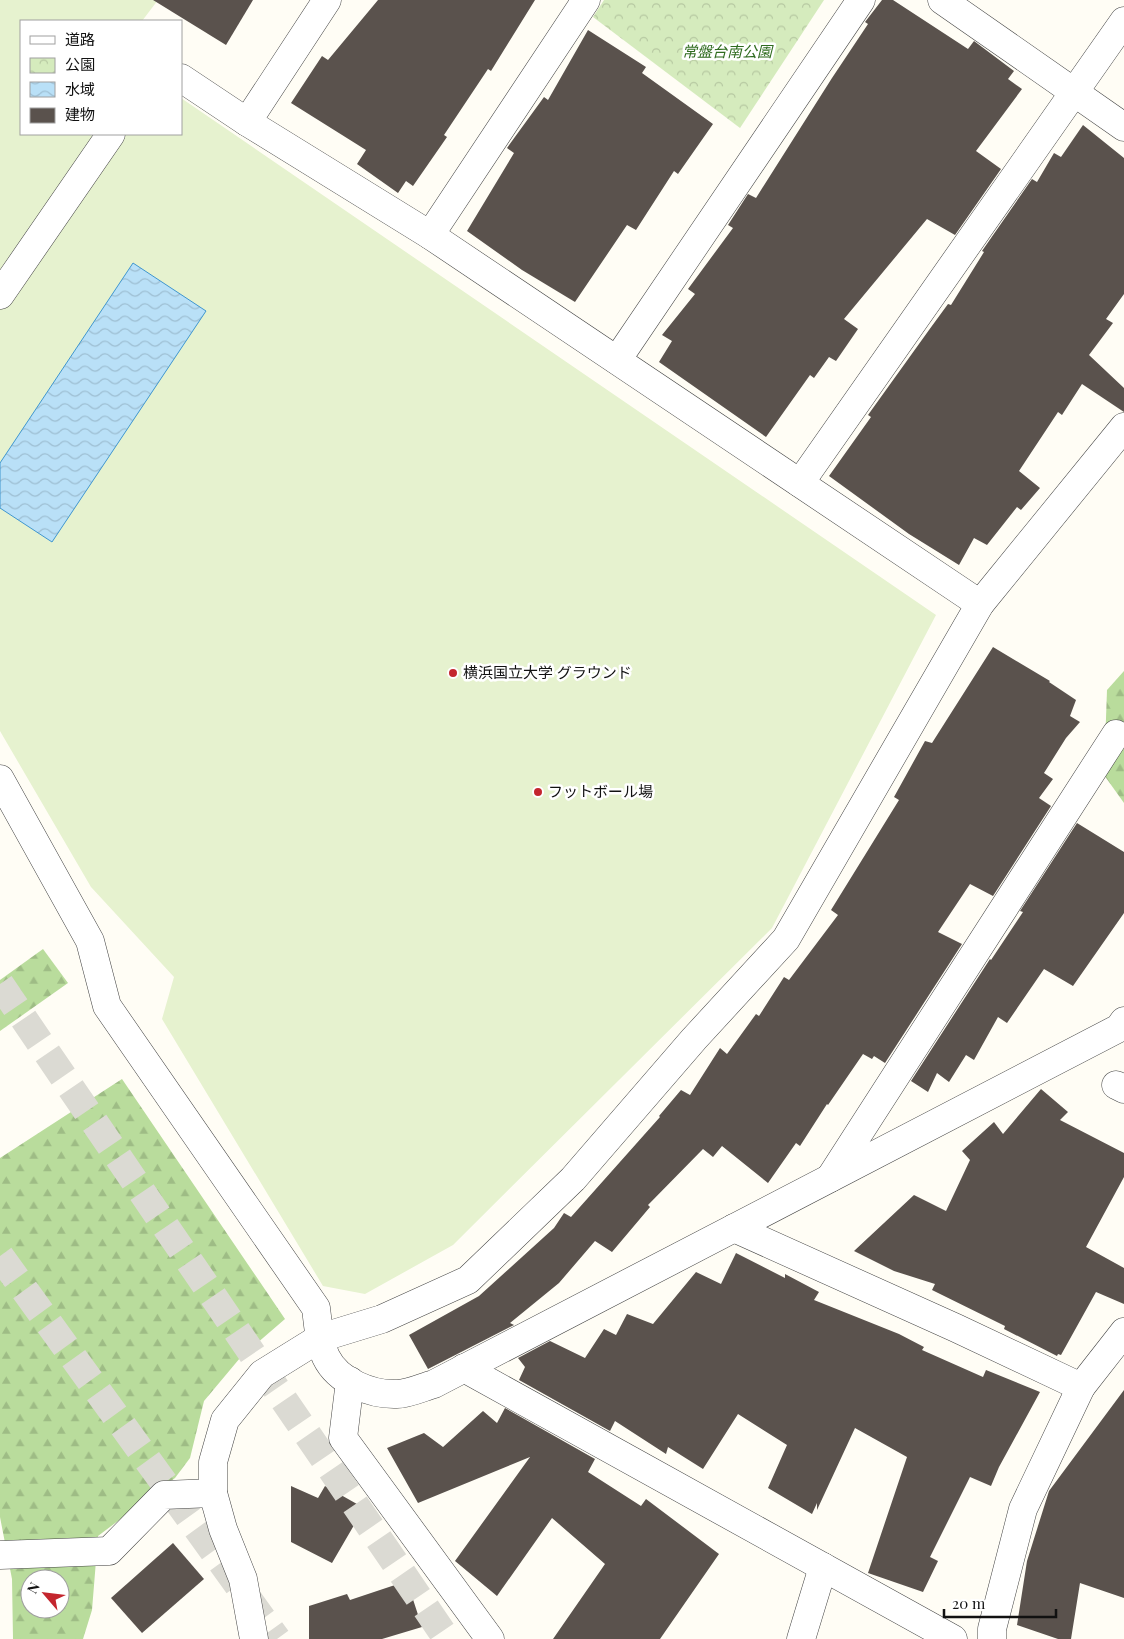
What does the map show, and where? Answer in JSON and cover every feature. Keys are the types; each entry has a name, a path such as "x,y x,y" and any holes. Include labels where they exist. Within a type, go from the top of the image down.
{"street":[{"path":"247,122 327,0"},
{"path":"430,235 586,0"},
{"path":"617,360 861,0"},
{"path":"942,0 1124,127"},
{"path":"800,482 1124,21"},
{"path":"182,79 247,122 430,235 980,604"},
{"path":"0,295 110,135"},
{"path":"254,1639 243,1579 223,1529 213,1493 213,1462 225,1420 262,1374 320,1338 382,1319 468,1280 573,1179 694,1040 786,939 980,604 1124,427"},
{"path":"830,1178 1116,734"},
{"path":"0,778 90,941 107,1006 316,1308 320,1338 326,1358 344,1378 371,1392 399,1395 434,1384 830,1178 1070,1062 1119,1028 1124,1021"},
{"path":"734,1228 956,1328 1081,1387"},
{"path":"992,1639 992,1629 1023,1509 1081,1387 1124,1332"},
{"path":"464,1368 953,1639"},
{"path":"350,1381 343,1438 490,1639"},
{"path":"0,1555 109,1551 164,1495 213,1493"},
{"path":"801,1639 823,1567"}],"green space":[{"name":"横浜国立大学 グラウンド","path":"0,0 158,0 143,20 20,20 20,135 182,135 182,99 936,615 772,928 453,1245 365,1294 323,1286 162,1019 174,977 91,887 0,731"},
{"name":"常盤台南公園","path":"604,0 824,0 740,128 593,17"},
{"path":"1124,671 1124,803 1104,775 1107,690"},
{"path":"43,949 68,983 0,1031 0,980"},
{"path":"122,1079 285,1319 240,1358 204,1401 190,1458 175,1478 98,1536 92,1610 83,1639 13,1639 12,1579 0,1517 0,1158"}],"water":[{"path":"133,263 206,311 52,542 0,508 0,463"}],"building":[{"path":"153,0 253,0 226,45"},
{"path":"378,0 535,0 491,71 488,69 444,135 447,137 413,186 406,181 398,193 357,164 366,150 291,103 322,56 328,60"},
{"path":"882,0 893,0 968,49 974,41 1014,71 1008,79 1022,89 976,151 1001,169 955,235 927,219 844,319 858,329 836,361 829,357 814,378 810,375 766,437 659,362 672,341 662,335 695,294 688,289 733,228 728,225 748,194 756,198 868,24 865,22"},
{"path":"588,30 646,67 642,73 713,124 678,174 674,171 636,230 627,225 575,302 522,270 467,231 514,153 507,148 544,97 548,100"},
{"path":"1083,125 1124,158 1124,294 1106,319 1113,323 1089,355 1124,388 1124,412 1082,384 1062,415 1058,412 1019,471 1040,488 1021,510 1017,507 987,545 974,538 959,565 909,534 829,476 871,417 868,415 948,304 951,305 984,252 982,251 1032,179 1037,182 1054,153 1061,157"},
{"path":"993,647 1050,681 1076,700 1070,716 1080,722 1066,738 1044,773 1053,779 1039,798 1051,806 993,896 970,884 938,932 962,944 885,1063 874,1056 872,1059 863,1054 800,1146 796,1143 768,1183 722,1146 713,1157 703,1149 648,1205 650,1207 612,1252 595,1241 559,1283 510,1323 514,1325 428,1369 409,1335 479,1296 554,1228 564,1213 571,1217 660,1117 681,1090 690,1095 720,1048 727,1054 756,1014 759,1016 784,977 789,980 838,915 831,910 899,800 894,797 925,741 932,743"},
{"path":"1077,823 1124,852 1124,913 1073,986 1044,969 1007,1023 998,1017 974,1060 966,1055 949,1082 937,1073 928,1092 911,1081 990,959 1023,912 1020,911"},
{"path":"1041,1089 1068,1112 1060,1120 1124,1153 1124,1177 1086,1247 1124,1268 1124,1304 1096,1292 1061,1355 1058,1354 1057,1356 1004,1329 1005,1326 932,1290 935,1284 894,1271 854,1251 914,1195 946,1211 970,1160 962,1151 994,1122 1003,1134"},
{"path":"736,1253 785,1278 785,1274 819,1292 814,1300 899,1334 924,1347 922,1350 983,1377 986,1370 1040,1392 999,1467 991,1486 970,1477 930,1557 938,1561 923,1592 868,1573 907,1457 855,1428 817,1510 817,1503 812,1514 768,1488 787,1445 738,1414 703,1469 668,1447 666,1454 615,1421 610,1431 519,1380 525,1367 518,1358 550,1341 585,1358 604,1329 616,1335 627,1314 653,1324 696,1272 721,1284"},
{"path":"1124,1390 1124,1598 1080,1583 1071,1639 1058,1639 1017,1625 1027,1561 1049,1491"},
{"path":"505,1408 595,1459 588,1472 641,1506 646,1499 719,1554 660,1639 553,1639 605,1564 552,1518 497,1596 455,1561 530,1457 418,1503 387,1448 424,1433 443,1447 483,1411 497,1423"},
{"path":"291,1486 318,1498 325,1486 364,1508 332,1563 291,1542"},
{"path":"173,1543 204,1579 142,1633 111,1598"},
{"path":"407,1581 422,1627 382,1639 309,1639 309,1606 347,1594 350,1600"}],"tunnel":[{"path":"0,984 447,1639"},
{"path":"0,1256 277,1639"}],"place":[{"name":"横浜国立大学 グラウンド","path":"453,673"},
{"name":"フットボール場","path":"538,792"}]}
